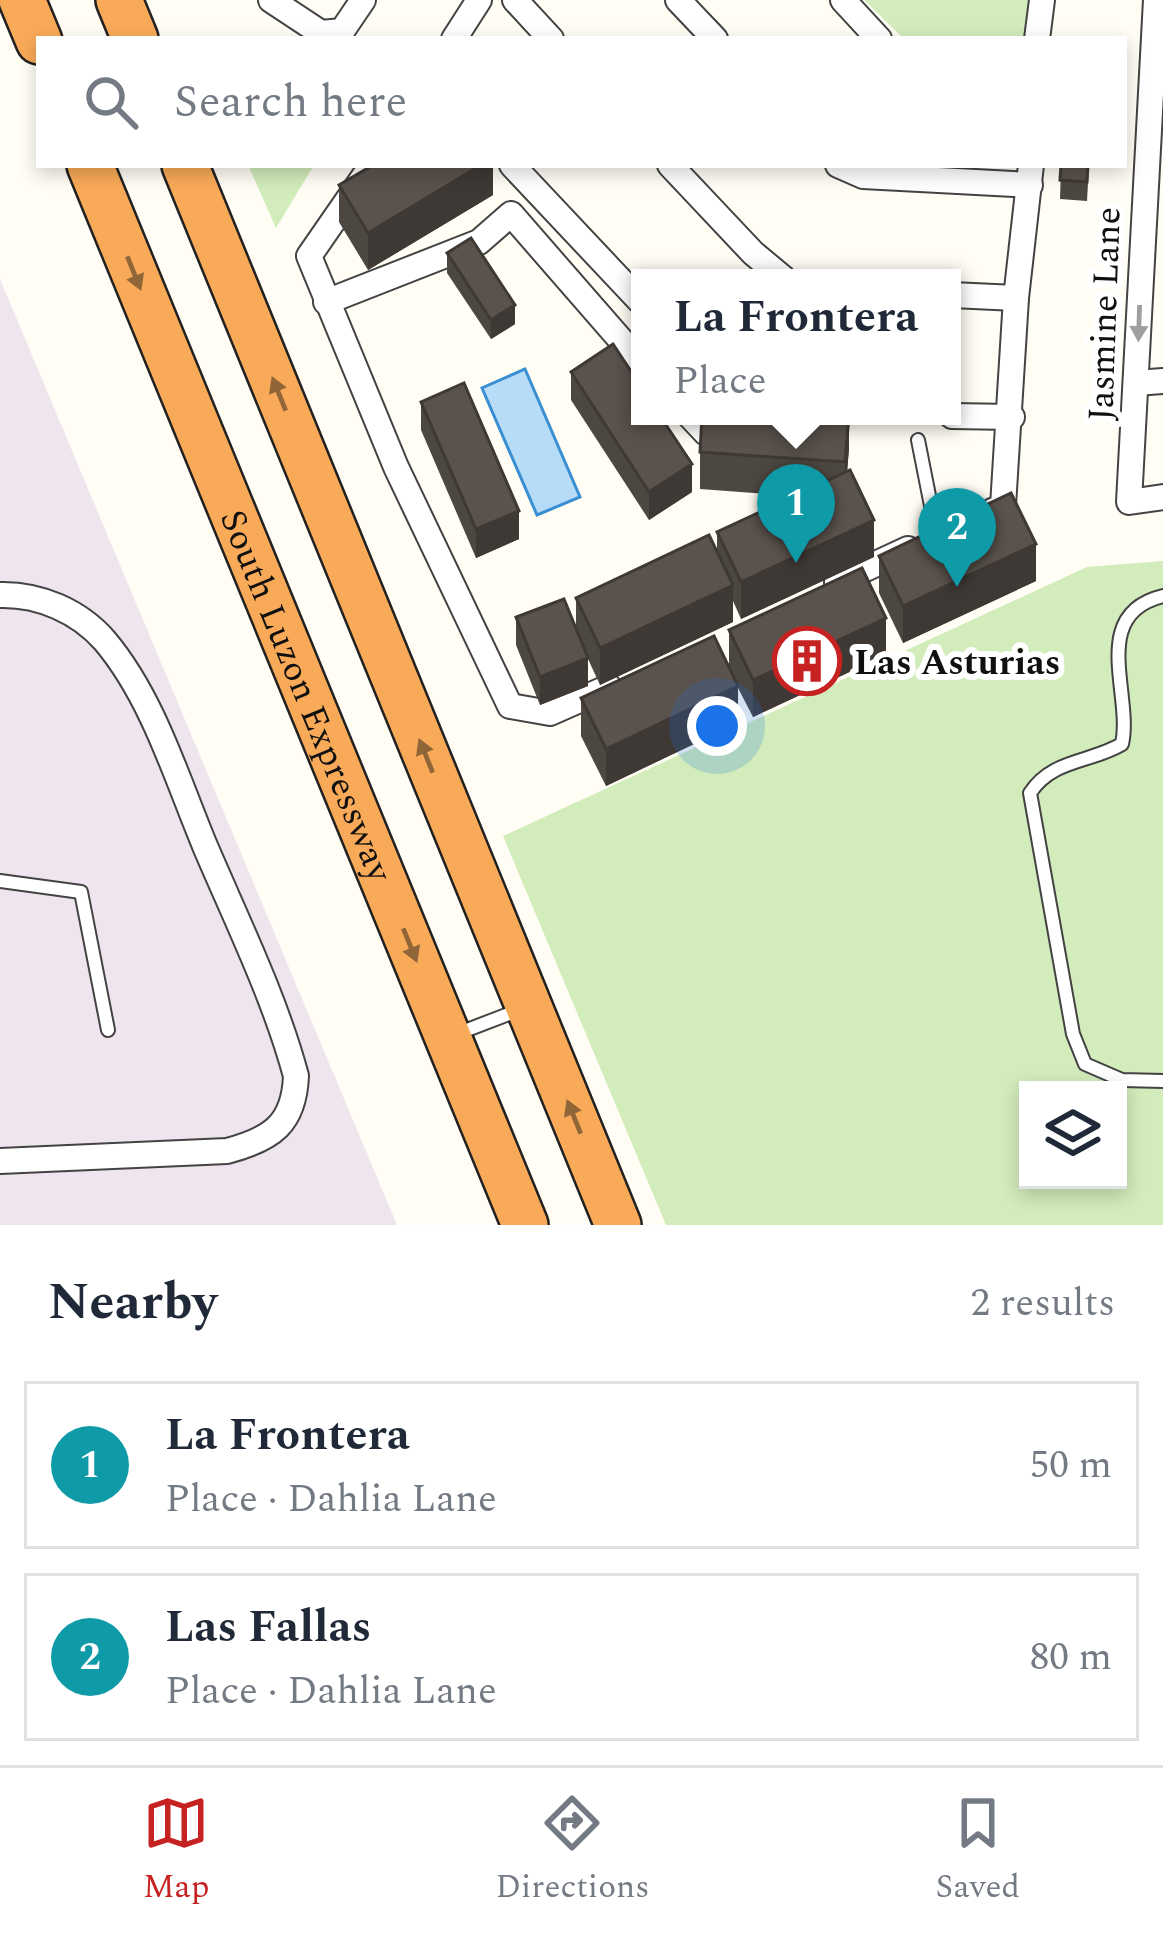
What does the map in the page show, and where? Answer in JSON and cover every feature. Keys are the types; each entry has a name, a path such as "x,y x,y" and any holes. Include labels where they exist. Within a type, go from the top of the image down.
{"highway":[{"path":"22,0 37,36"},
{"path":"119,0 134,36"},
{"name":"South Luzon Expressway","path":"91,168 525,1225"},
{"path":"186,168 618,1225"}],"street":[{"path":"272,0 321,33 342,31 363,0"},
{"path":"456,36 479,0"},
{"path":"514,0 548,36"},
{"path":"678,0 712,36"},
{"path":"843,0 876,36"},
{"path":"1037,36 1042,0"},
{"name":"Jasmine Lane","path":"1156,0 1152,269 1136,383 1129,502 1163,496"},
{"path":"370,168 308,256 406,488 510,706 550,713 636,674"},
{"path":"515,168 631,291"},
{"path":"673,168 774,269"},
{"path":"808,595 1003,506 1012,418 1016,298 1030,175 863,176 845,168"},
{"path":"326,302 479,242 511,214 631,352"},
{"path":"961,295 1016,298"},
{"path":"1136,383 1163,380"},
{"path":"961,416 1012,418"},
{"path":"0,595 20,594 69,612 102,637 123,666 219,879 296,1076 295,1105 286,1121 258,1143 226,1150 0,1161"}],"lane":[{"path":"918,440 937,536"},
{"path":"1163,596 1149,599 1126,622 1116,644 1126,724 1122,745 1100,757 1054,767 1030,793 1072,1034 1085,1064 1122,1080 1163,1081"},
{"path":"0,881 81,892 108,1030"},
{"path":"448,1038 529,1006"}],"shaded area":[{"path":"0,279 397,1225 0,1225"}],"green space":[{"path":"864,0 1033,0 1031,36 901,36"},
{"path":"249,168 312,168 276,228"},
{"path":"1163,561 1163,1225 666,1225 503,836 1087,567"}],"water":[{"path":"525,369 580,497 537,515 482,388"}],"building":[{"path":"368,168 476,168 368,233 339,185"},
{"path":"1061,168 1088,168 1087,182 1060,180"},
{"path":"471,238 515,305 491,320 447,253"},
{"path":"613,344 631,371 631,425 666,425 692,464 649,492 571,372"},
{"path":"464,383 519,511 476,529 421,402"},
{"path":"702,425 848,425 845,462 700,452"},
{"path":"850,470 874,520 741,582 717,532"},
{"path":"1011,493 1036,544 903,606 879,556"},
{"path":"709,535 733,585 600,648 576,598"},
{"path":"862,568 886,618 753,680 729,630"},
{"path":"564,599 588,658 540,677 516,617"},
{"path":"714,636 738,686 606,749 581,698"}],"place":[{"name":"La Frontera","path":"796,563"},
{"name":"Las Fallas","path":"957,587"},
{"name":"Las Asturias","path":"807,661"}]}
